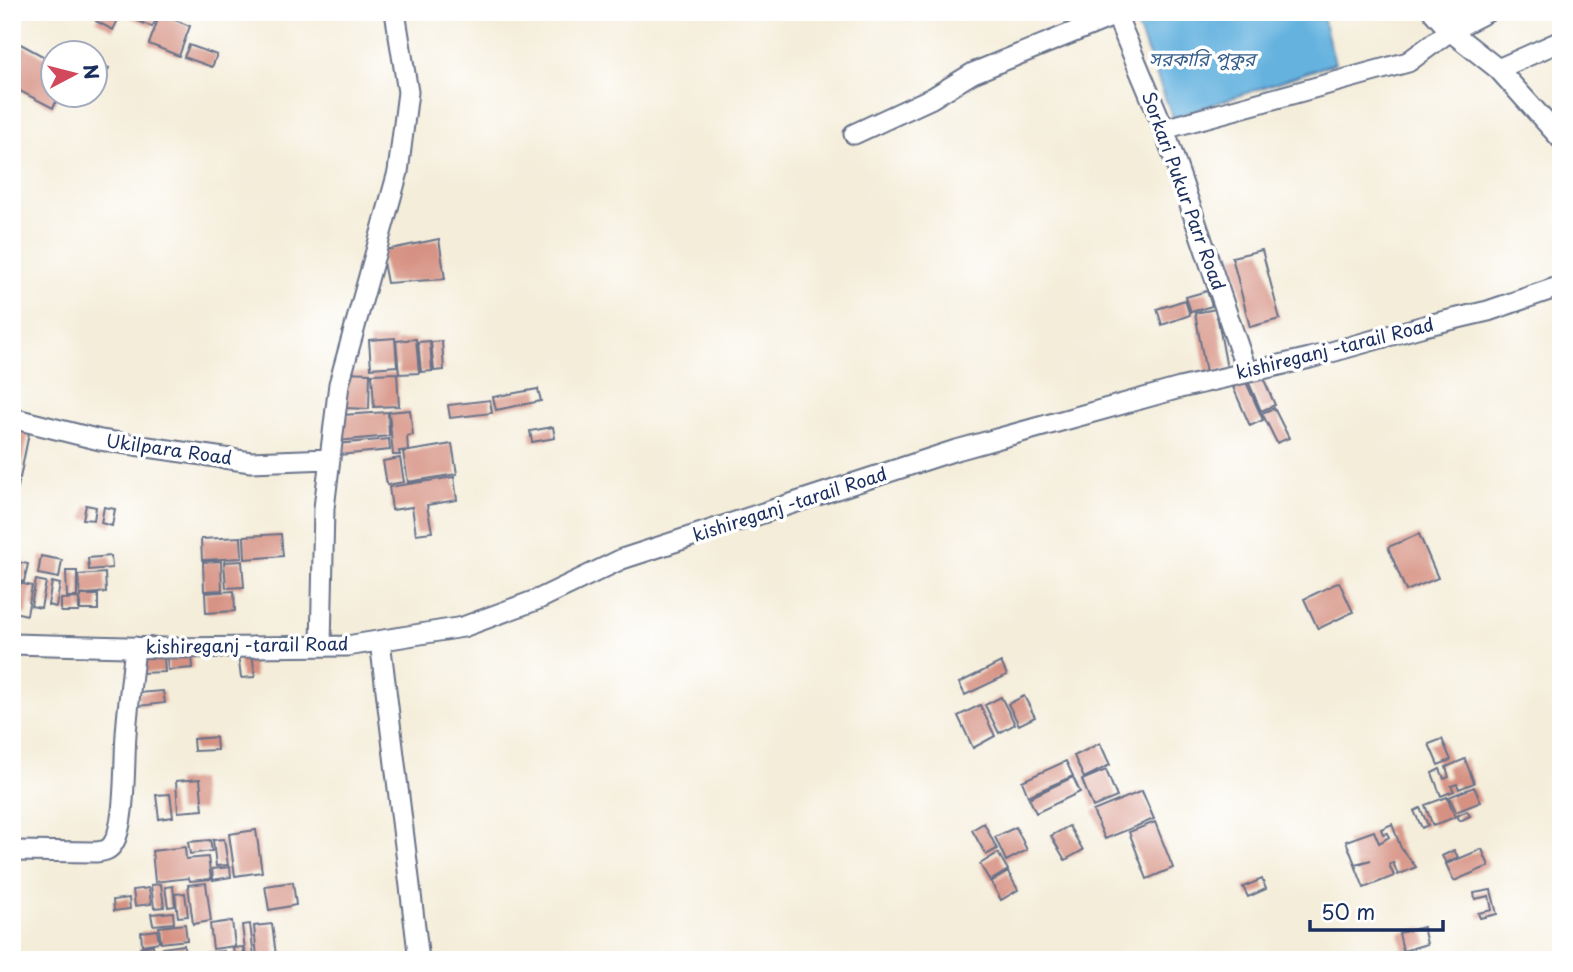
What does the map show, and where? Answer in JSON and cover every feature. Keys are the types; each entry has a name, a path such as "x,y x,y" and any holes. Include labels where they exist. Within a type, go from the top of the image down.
{"street":[{"path":"321,646 324,508 339,384 398,172 403,141 407,81 395,12"},
{"path":"1433,12 1450,31 1498,69 1561,139"},
{"path":"1164,129 1408,62 1450,31 1487,12"},
{"path":"854,134 932,98 973,73 1115,14"},
{"name":"Sorkari Pukur Parr Road","path":"1115,14 1164,129 1247,372"},
{"path":"1498,69 1561,41"},
{"name":"kishireganj -tarail Road","path":"12,644 135,648 347,646 463,627 539,599 575,580 643,552 953,451 1078,415 1488,311 1561,286"},
{"name":"Ukilpara Road","path":"12,418 100,440 251,462 328,459"},
{"path":"380,640 419,960"},
{"path":"12,851 96,852 108,850 114,843 119,832 135,648"}],"water":[{"name":"সরকারি পুকুর","path":"1132,12 1321,12 1335,63 1173,118"}],"building":[{"path":"101,12 113,12 120,16 113,30 96,21"},
{"path":"118,12 139,12 156,20 152,27"},
{"path":"160,14 190,26 179,56 149,44"},
{"path":"17,42 38,53 38,100 12,87 12,52"},
{"path":"189,45 217,55 212,67 184,57"},
{"path":"439,239 445,279 387,283 381,251"},
{"path":"1262,250 1280,319 1250,327 1232,257"},
{"path":"1207,291 1212,306 1191,312 1186,297"},
{"path":"1185,300 1190,315 1162,325 1157,309"},
{"path":"1216,309 1227,369 1206,373 1195,313"},
{"path":"395,338 397,366 371,368 369,340"},
{"path":"416,339 419,373 399,374 396,341"},
{"path":"430,341 432,371 421,372 418,342"},
{"path":"442,341 444,370 434,371 431,342"},
{"path":"344,372 370,373 369,409 343,408"},
{"path":"397,373 399,406 374,407 372,374"},
{"path":"1262,375 1275,405 1261,411 1248,381"},
{"path":"1246,382 1263,420 1250,426 1233,387"},
{"path":"538,389 541,401 496,410 493,397"},
{"path":"490,400 492,413 450,418 448,405"},
{"path":"1274,408 1289,438 1277,443 1262,413"},
{"path":"410,410 413,435 407,436 408,450 399,451 400,455 393,455 389,412"},
{"path":"388,412 389,436 338,441 342,415"},
{"path":"12,424 30,428 20,478 12,476"},
{"path":"553,427 555,438 532,442 530,431"},
{"path":"389,439 390,450 339,455 337,444"},
{"path":"452,444 457,474 408,482 403,452"},
{"path":"400,458 404,482 387,485 383,461"},
{"path":"454,477 457,500 427,505 432,532 416,534 412,507 392,510 389,487"},
{"path":"12,480 19,482 14,508 12,508"},
{"path":"86,505 96,507 94,520 83,519"},
{"path":"104,507 115,509 112,526 101,523"},
{"path":"281,534 283,556 245,559 244,536"},
{"path":"1419,534 1438,578 1406,591 1388,547"},
{"path":"241,537 242,558 202,560 201,539"},
{"path":"41,556 62,560 59,578 38,574"},
{"path":"111,556 112,568 89,570 88,558"},
{"path":"12,561 28,564 24,582 12,579"},
{"path":"221,561 222,590 204,591 203,562"},
{"path":"242,561 244,587 226,588 224,562"},
{"path":"66,571 77,571 77,597 67,597"},
{"path":"105,573 106,592 80,595 78,575"},
{"path":"36,580 46,582 41,608 31,606"},
{"path":"52,582 60,584 56,607 48,605"},
{"path":"1339,582 1353,612 1318,629 1304,599"},
{"path":"19,583 32,586 27,615 14,612"},
{"path":"234,591 235,611 206,613 205,593"},
{"path":"80,595 98,595 98,610 80,610"},
{"path":"79,598 79,612 61,612 61,599"},
{"path":"252,652 255,677 241,678 238,654"},
{"path":"192,654 193,668 168,670 167,656"},
{"path":"164,656 165,672 139,673 138,657"},
{"path":"1001,662 1007,675 965,695 959,683"},
{"path":"163,691 165,703 139,706 138,693"},
{"path":"1024,696 1035,717 1019,725 1008,704"},
{"path":"1001,697 1015,724 999,733 985,705"},
{"path":"980,705 995,736 973,748 958,716"},
{"path":"216,737 217,750 194,751 193,739"},
{"path":"1442,739 1451,760 1438,765 1429,744"},
{"path":"1100,743 1110,765 1084,778 1074,756"},
{"path":"1465,759 1474,783 1459,789 1457,784 1451,786 1454,791 1441,796 1432,773 1440,769 1444,779 1449,777 1446,767"},
{"path":"1066,761 1073,776 1028,796 1022,781"},
{"path":"1106,770 1117,797 1093,807 1082,780"},
{"path":"1073,777 1080,792 1036,813 1029,798"},
{"path":"200,779 203,810 178,812 176,781"},
{"path":"1474,787 1481,802 1456,812 1449,797"},
{"path":"1142,791 1154,819 1105,839 1093,811"},
{"path":"170,794 173,817 159,819 156,795"},
{"path":"1447,797 1455,817 1433,826 1425,805"},
{"path":"1420,808 1428,825 1422,828 1414,811"},
{"path":"1467,811 1470,816 1460,821 1457,816"},
{"path":"1155,822 1173,868 1147,879 1129,832"},
{"path":"984,823 997,849 986,855 972,830"},
{"path":"1392,824 1401,848 1416,867 1398,875 1393,862 1389,864 1394,876 1364,888 1355,865 1371,860 1355,864 1346,841 1374,831 1379,843 1389,837 1387,833 1383,834 1381,829"},
{"path":"1069,826 1083,850 1065,860 1051,836"},
{"path":"1016,827 1027,850 1006,861 995,837"},
{"path":"256,830 262,872 235,876 229,834"},
{"path":"224,839 228,865 216,866 213,840"},
{"path":"210,840 212,851 190,854 188,842"},
{"path":"185,847 186,859 208,857 211,879 190,881 189,878 155,882 152,851"},
{"path":"1482,849 1489,866 1454,881 1446,864"},
{"path":"1454,850 1458,857 1446,863 1442,856"},
{"path":"998,853 1008,870 990,881 980,864"},
{"path":"230,867 231,877 213,880 212,869"},
{"path":"1008,872 1018,890 1001,900 991,882"},
{"path":"1262,879 1266,889 1248,897 1243,887"},
{"path":"293,882 296,905 269,910 265,886"},
{"path":"206,883 211,921 193,924 188,885"},
{"path":"161,884 164,907 154,908 151,885"},
{"path":"173,886 175,906 168,907 165,887"},
{"path":"149,888 151,904 135,906 133,890"},
{"path":"1491,890 1497,914 1480,918 1478,913 1492,910 1489,896 1475,899 1474,893"},
{"path":"185,893 188,916 178,917 175,894"},
{"path":"129,898 130,909 114,911 113,900"},
{"path":"173,912 174,923 153,925 151,914"},
{"path":"232,921 235,946 213,949 210,924"},
{"path":"185,924 187,940 161,943 159,927"},
{"path":"250,924 254,957 246,958 242,925"},
{"path":"272,924 276,955 257,957 254,926"},
{"path":"1423,927 1427,944 1403,951 1399,933"},
{"path":"157,930 159,942 142,945 141,932"},
{"path":"153,945 155,960 141,960 140,947"},
{"path":"184,945 185,956 164,958 162,948"},
{"path":"243,947 244,960 235,960 233,948"},
{"path":"224,951 225,960 206,960 205,953"}]}
